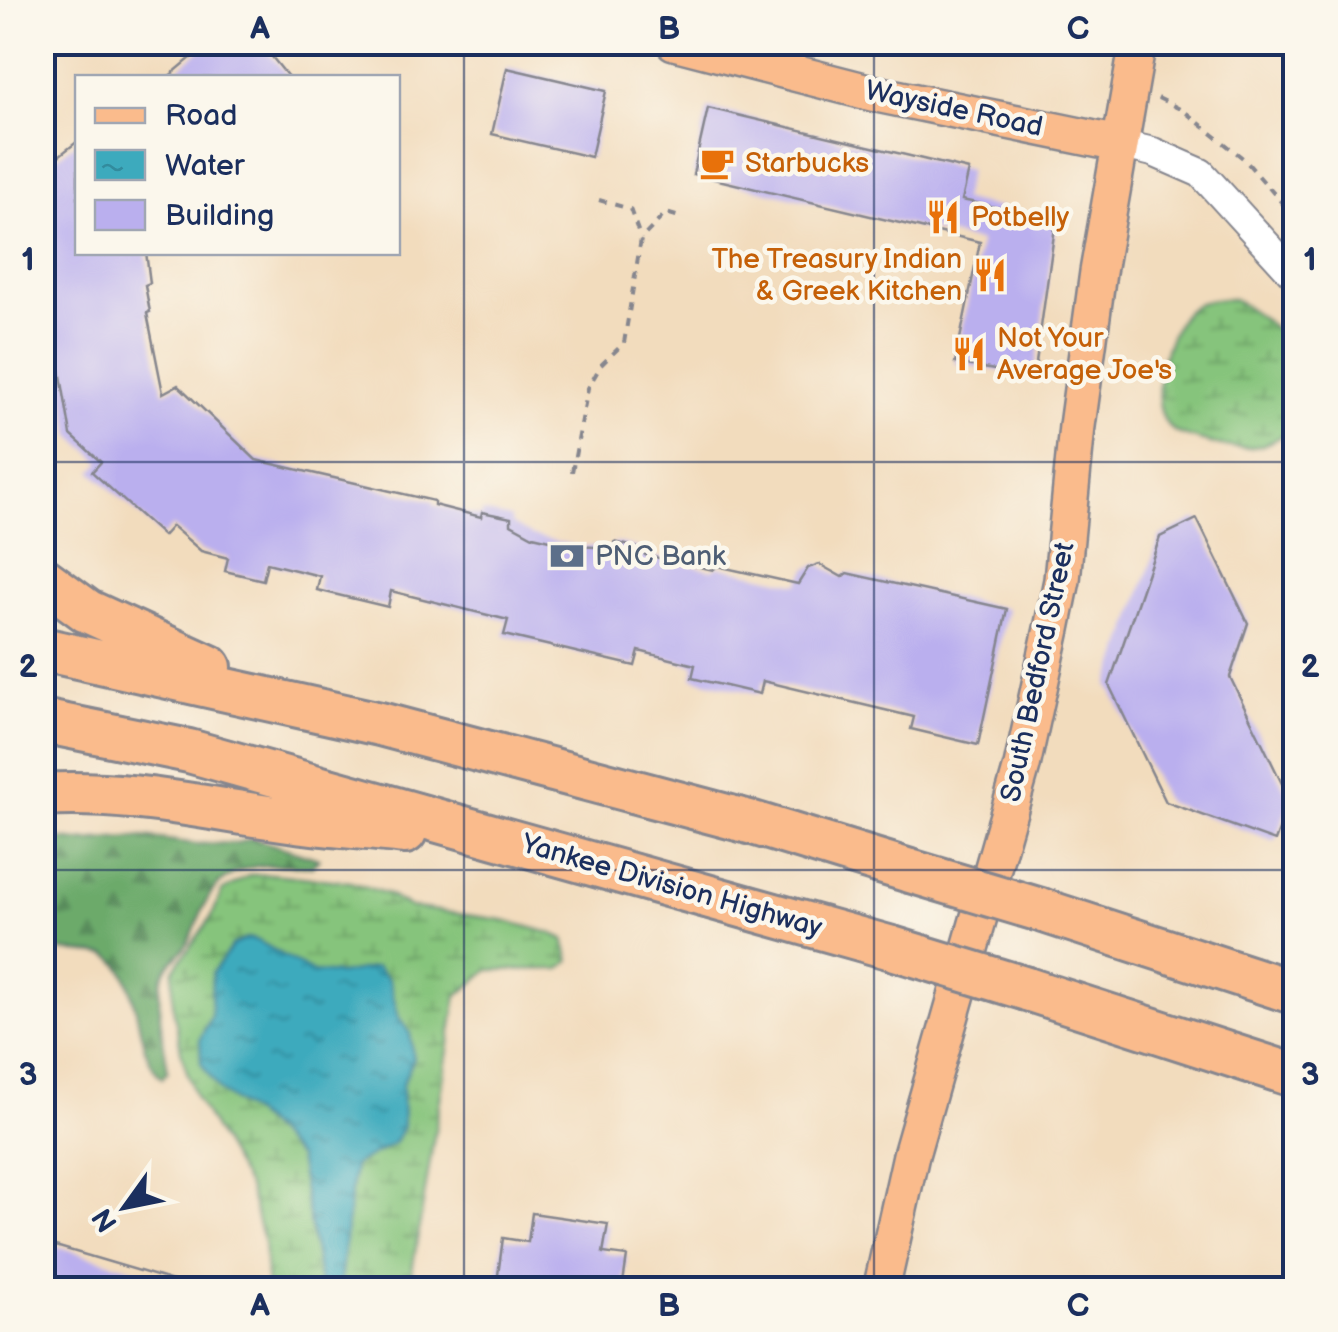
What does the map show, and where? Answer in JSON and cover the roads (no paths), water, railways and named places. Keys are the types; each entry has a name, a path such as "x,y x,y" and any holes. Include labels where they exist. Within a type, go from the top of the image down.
{"highway":[{"path":"42,578 87,611 292,704"},
{"path":"42,648 380,724 753,823 1296,993"},
{"name":"Yankee Division Highway","path":"42,721 189,751 568,856 892,948 1296,1076"},
{"path":"42,795 156,801 293,821 426,834 568,856"}],"main road":[{"name":"Wayside Road","path":"674,42 872,93 1119,144"},
{"name":"South Bedford Street","path":"881,1290 911,1155 1022,766 1043,675 1062,580 1082,390 1138,42"}],"street":[{"path":"1119,144 1153,152 1201,172 1296,277"}],"water":[{"path":"248,938 313,972 340,974 376,967 389,980 399,1018 410,1033 413,1060 402,1085 403,1127 394,1143 354,1165 339,1289 321,1289 298,1158 262,1121 220,1091 201,1063 200,1039 211,1016 212,973 233,945"}],"place":[{"name":"Starbucks","path":"717,163"},
{"name":"Potbelly","path":"943,217"},
{"name":"The Treasury Indian & Greek Kitchen","path":"990,275"},
{"name":"Not Your Average Joe's","path":"969,354"},
{"name":"PNC Bank","path":"567,556"}]}
